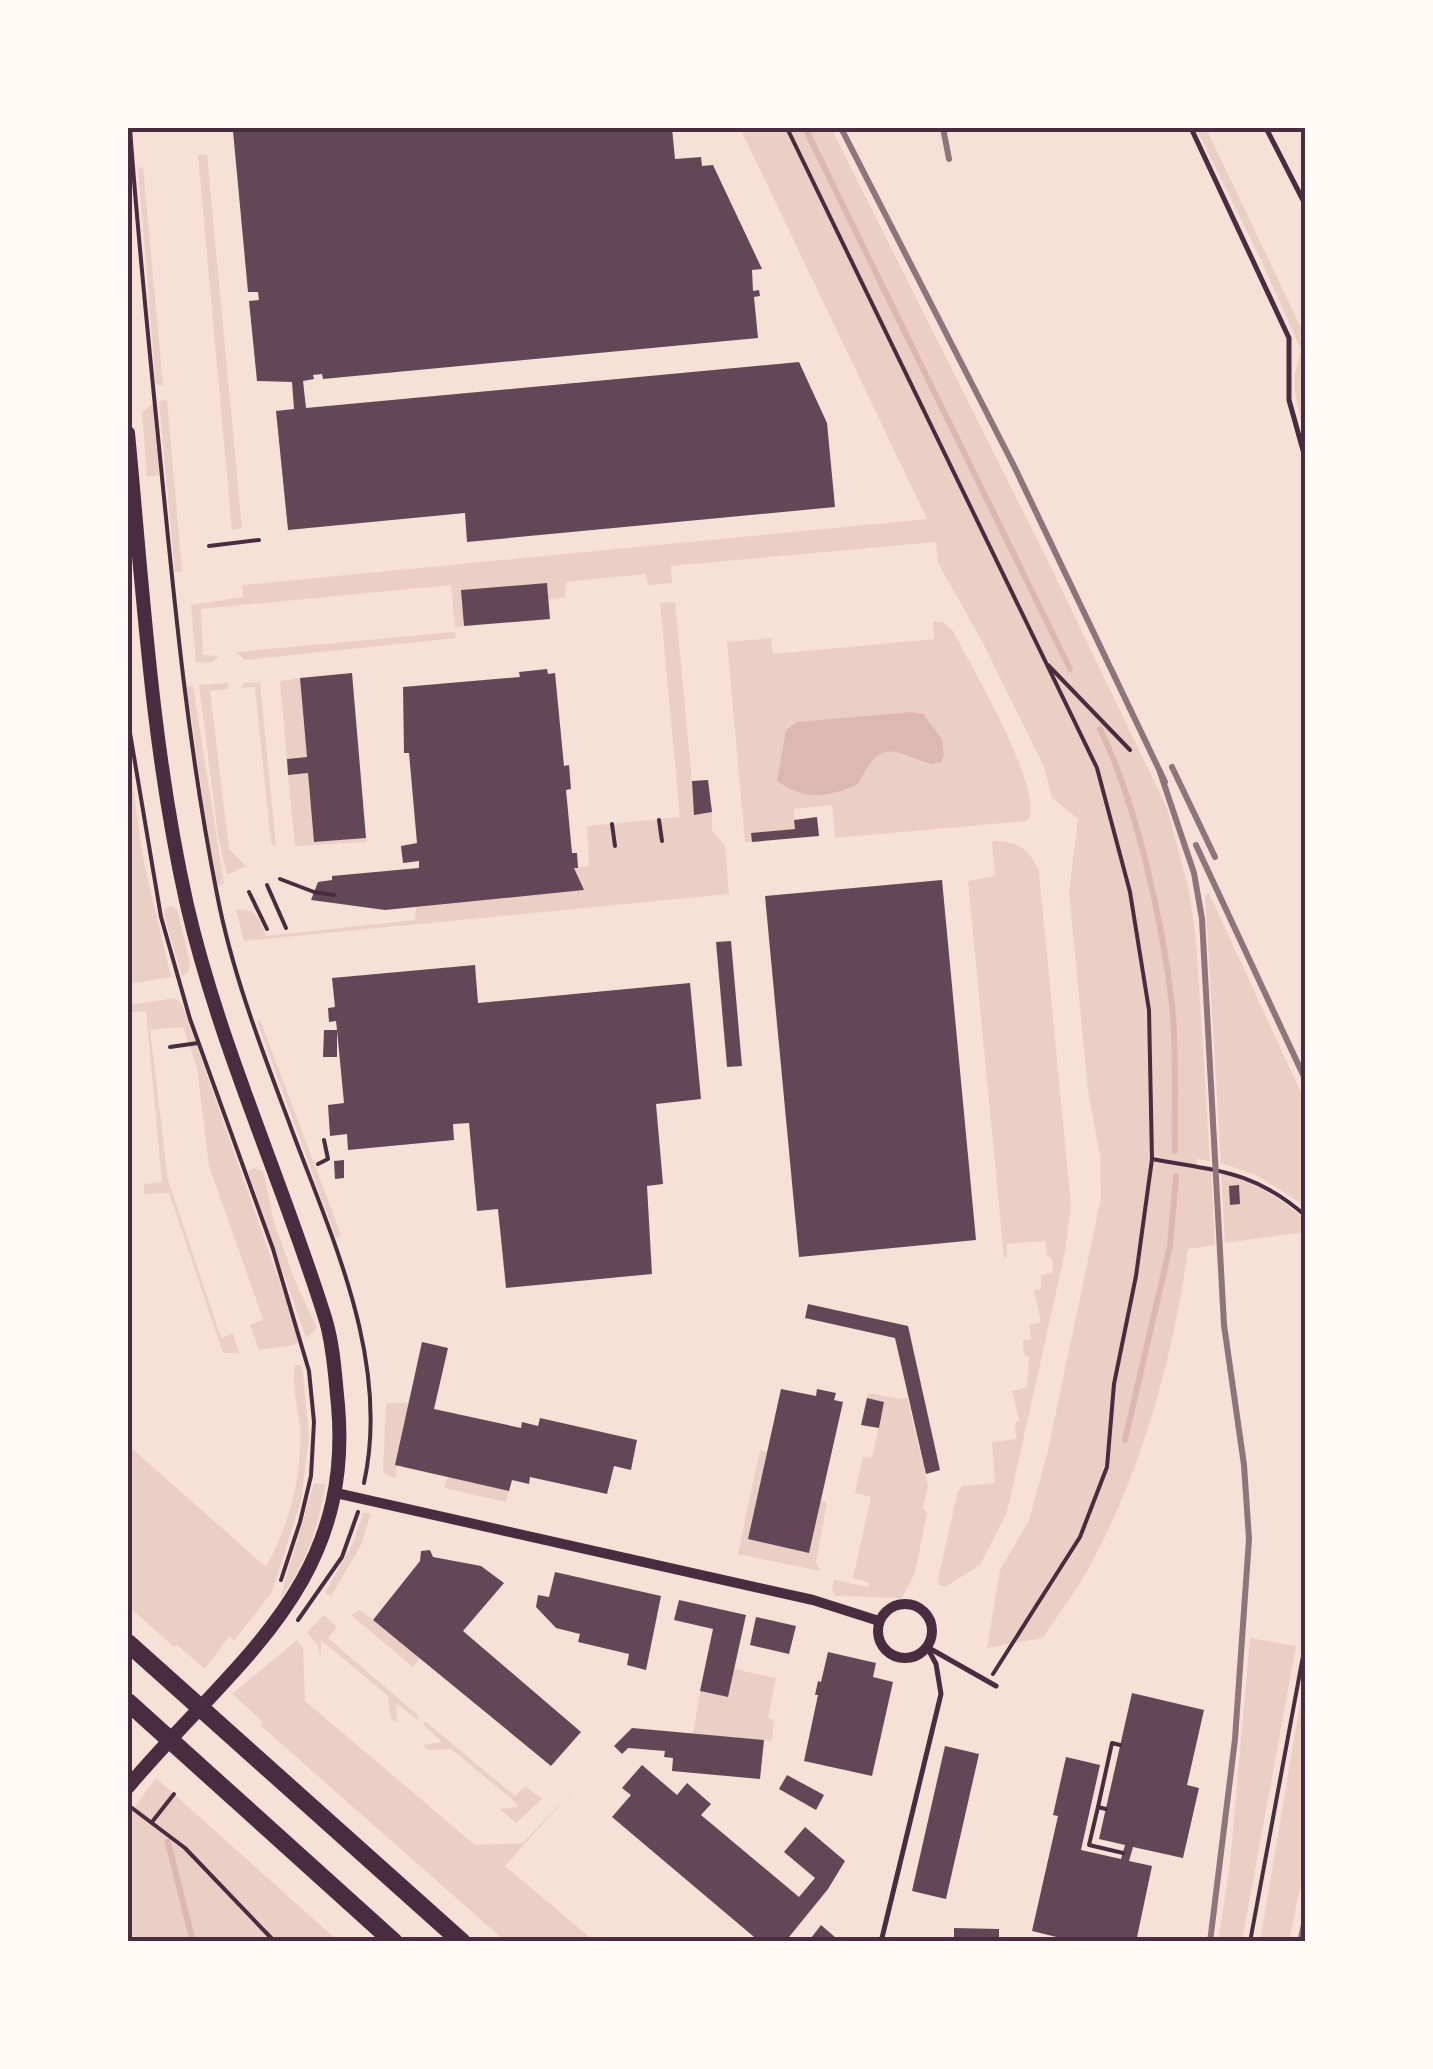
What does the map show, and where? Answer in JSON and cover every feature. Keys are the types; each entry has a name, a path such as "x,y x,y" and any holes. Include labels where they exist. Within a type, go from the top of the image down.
{"highway":[{"path":"128,1643 462,1942"},
{"path":"128,1703 394,1942"}],"main road":[{"path":"128,433 158,735 187,907 330,1334 341,1449 336,1494 322,1544 302,1585 280,1616 128,1787"}],"street":[{"path":"336,1494 814,1600 879,1621"},
{"path":"897,1604 917,1606 932,1626 927,1647 911,1658 890,1654 879,1640 879,1621 897,1604"}],"lane":[{"path":"1191,128 1289,338 1289,400 1306,460"},
{"path":"1266,128 1306,206"},
{"path":"927,1647 996,1686"},
{"path":"881,1942 941,1694 941,1679 927,1647"}],"path":[{"path":"130,128 170,562 201,809 233,962 324,1213 355,1313 371,1404 371,1438 361,1499 342,1557 326,1584 291,1626"},
{"path":"788,128 1097,768 1130,892 1149,1010 1152,1159 1136,1276 1114,1384 1107,1467 1080,1537 989,1682"},
{"path":"209,546 259,540"},
{"path":"1045,662 1130,750"},
{"path":"128,721 161,917 198,1043 273,1249 310,1370 314,1422 311,1476 278,1592"},
{"path":"659,820 662,841"},
{"path":"612,824 615,846"},
{"path":"280,878 334,896"},
{"path":"267,885 286,928"},
{"path":"248,892 267,929"},
{"path":"170,1047 198,1043"},
{"path":"318,1164 328,1159 324,1140"},
{"path":"1152,1159 1237,1173 1253,1179 1306,1216"},
{"path":"1250,1942 1306,1640"},
{"path":"1120,1745 1112,1744 1090,1845 1123,1852"},
{"path":"152,1822 174,1794"},
{"path":"128,1805 185,1848 275,1942"},
{"path":"1098,1808 1106,1810"}],"shaded area":[{"path":"740,128 831,128 1167,808 1189,890 1196,938 1210,1161 1197,1159 1196,1168 1211,1170 1215,1245 1188,1249 1164,1374 1138,1456 1106,1535 1043,1638 987,1648 1000,1570 1029,1520 1048,1450 1101,1198 1100,1155 1088,1091 1069,892 1078,819 1052,798 1044,767 983,643 938,563 936,542 671,566 672,583 648,585 646,574 566,582 565,598 549,599 547,583 462,590 464,626 455,627 451,585 201,609 203,655 218,656 213,662 196,663 191,605 243,597 243,585 927,519"},
{"path":"1196,128 1206,128 1305,336 1305,440 1295,393 1301,350"},
{"path":"198,155 207,155 242,528 232,530"},
{"path":"143,167 163,385 156,385 138,168"},
{"path":"167,400 182,571 175,572 159,401"},
{"path":"153,404 159,475 147,477 142,412"},
{"path":"675,602 692,781 712,812 712,830 725,846 729,894 244,941 236,910 256,915 266,936 415,920 416,906 583,890 574,868 589,866 587,826 680,817 660,603"},
{"path":"933,621 943,622 953,631 1002,724 1024,777 1030,817 1026,821 835,838 832,805 794,809 795,829 752,833 752,842 745,842 727,642 771,638 773,654 934,639"},
{"path":"455,632 456,638 245,660 236,652"},
{"path":"300,678 307,757 287,759 280,681"},
{"path":"260,682 276,847 271,843 255,687 241,688 244,683"},
{"path":"228,683 228,689 210,691 229,849 246,866 227,875 218,835 199,685"},
{"path":"193,686 224,884 218,886 187,687"},
{"path":"923,714 942,739 941,762 931,764 888,751 873,759 858,784 826,794 798,792 777,781 786,730 797,722"},
{"path":"128,751 143,858 171,977 128,984"},
{"path":"308,773 315,842 366,838 367,842 295,846 288,775"},
{"path":"992,841 1021,848 1039,872 1071,1206 1065,1252 1007,1512 980,1565 945,1587 939,1585 938,1579 958,1491 962,1486 995,1483 992,1442 1016,1439 1015,1423 1019,1420 1012,1391 1027,1387 1029,1357 1024,1355 1023,1340 1031,1339 1029,1325 1041,1322 1034,1290 1041,1289 1041,1275 1053,1272 1045,1241 1007,1244 1004,1258 968,881 995,876"},
{"path":"1209,893 1305,1101 1305,1206 1256,1175 1221,1163 1205,895"},
{"path":"171,906 177,909 190,963 188,973 182,976 164,915 164,910"},
{"path":"175,998 182,1004 288,1306 299,1342 294,1345 259,1350 250,1325 263,1319 209,1166 197,1068 183,1027 150,1030 168,1180 221,1338 233,1333 239,1353 223,1353 169,1193 144,1194 144,1184 162,1182 146,1011 129,1012 129,1005"},
{"path":"260,1020 341,1235 336,1238 257,1021"},
{"path":"248,1171 263,1171 274,1222 317,1328 306,1338"},
{"path":"1221,1172 1255,1185 1285,1204 1305,1219 1305,1232 1225,1243"},
{"path":"295,1365 301,1365 303,1373 309,1437 301,1501 272,1592 234,1641 229,1636 205,1669 128,1606 128,1445 266,1567 287,1517 299,1464"},
{"path":"868,1393 907,1397 928,1486 923,1508 927,1513 915,1573 902,1598 835,1596 832,1590 834,1580 868,1587 869,1583 853,1578 871,1497 855,1493 863,1457 872,1458 884,1402 867,1398"},
{"path":"386,1403 409,1403 395,1478 383,1473"},
{"path":"760,1450 767,1452 749,1539 809,1553 821,1500 827,1503 816,1562 820,1571 738,1554"},
{"path":"448,1477 509,1491 506,1502 444,1488"},
{"path":"314,1483 325,1484 315,1530 297,1573 280,1599"},
{"path":"363,1513 371,1513 361,1545 331,1596 325,1593 354,1541"},
{"path":"360,1610 420,1658 413,1667 351,1615"},
{"path":"324,1615 337,1627 328,1638 419,1716 417,1720 396,1703 397,1723 391,1719 388,1696 321,1640 321,1658 317,1644 307,1632"},
{"path":"1250,1638 1296,1646 1242,1941 1218,1941 1230,1864"},
{"path":"297,1640 303,1648 305,1701 475,1845 523,1843 576,1787 505,1866 594,1941 505,1941 260,1725 263,1722 232,1694"},
{"path":"734,1669 776,1678 768,1718 774,1720 772,1741 693,1734 700,1691 727,1697"},
{"path":"1305,1675 1305,1864 1289,1941 1260,1941"},
{"path":"425,1721 515,1796 525,1786 542,1799 516,1823 500,1809 518,1807 513,1800 451,1749 428,1750 423,1745 442,1742 423,1725"},
{"path":"156,1778 338,1941 128,1941 128,1816"}],"building":[{"path":"672,128 675,159 701,157 702,166 713,165 762,269 752,270 753,291 759,290 760,296 754,297 758,338 323,379 322,374 313,375 314,379 303,381 306,408 799,362 827,423 835,507 467,542 465,513 288,530 276,411 294,409 292,382 257,381 249,301 259,300 258,292 248,292 233,131"},
{"path":"547,583 550,619 464,626 461,590"},
{"path":"547,669 548,674 555,673 564,766 569,765 571,789 566,790 572,853 577,853 578,868 574,868 584,890 385,910 311,900 318,882 332,880 332,876 419,868 419,861 403,863 401,846 417,843 409,753 404,753 403,687 520,677 519,672"},
{"path":"352,673 366,838 314,842 308,773 288,775 287,759 307,757 300,678"},
{"path":"708,780 712,812 694,815 692,781"},
{"path":"817,817 819,836 752,842 751,833 795,829 794,820"},
{"path":"942,880 976,1240 799,1257 765,896"},
{"path":"731,941 742,1066 727,1067 716,942"},
{"path":"475,965 478,1003 690,983 701,1099 656,1104 663,1184 647,1186 652,1274 506,1288 498,1209 477,1211 469,1123 453,1124 454,1140 348,1150 347,1134 330,1136 328,1105 344,1103 336,1021 329,1022 328,1008 335,1007 332,978"},
{"path":"324,1030 337,1030 337,1057 323,1057"},
{"path":"344,1160 344,1178 335,1179 334,1161"},
{"path":"1239,1185 1240,1204 1230,1205 1229,1186"},
{"path":"808,1304 908,1326 940,1470 926,1474 895,1338 805,1318"},
{"path":"422,1342 448,1348 434,1409 521,1428 522,1422 538,1426 540,1418 637,1440 631,1470 614,1466 607,1494 530,1477 529,1484 512,1480 509,1491 395,1465"},
{"path":"781,1389 816,1396 817,1389 836,1393 834,1400 843,1402 809,1553 748,1539"},
{"path":"867,1398 884,1402 879,1428 861,1425"},
{"path":"430,1550 433,1557 481,1566 504,1583 463,1631 581,1732 551,1766 373,1620 420,1561 421,1551"},
{"path":"555,1572 661,1596 646,1670 627,1665 629,1654 578,1642 580,1634 556,1628 536,1607 538,1595 549,1597"},
{"path":"679,1600 746,1615 728,1697 700,1691 713,1629 674,1620"},
{"path":"756,1617 796,1626 789,1654 750,1645"},
{"path":"828,1652 876,1663 873,1677 893,1682 872,1776 804,1761 818,1681 821,1682"},
{"path":"1132,1693 1204,1710 1187,1785 1199,1788 1183,1858 1133,1847 1129,1861 1152,1866 1136,1942 1077,1942 1032,1931 1058,1816 1053,1815 1066,1757 1100,1765 1081,1850 1121,1859 1125,1845 1099,1839"},
{"path":"632,1728 764,1740 760,1779 672,1771 673,1758 664,1757 665,1751 628,1748 622,1754 614,1746"},
{"path":"945,1746 979,1754 946,1899 912,1891"},
{"path":"642,1765 677,1795 687,1783 711,1804 701,1815 799,1897 815,1878 784,1852 805,1827 845,1861 828,1889 785,1942 760,1942 612,1817 631,1795 622,1788"},
{"path":"787,1775 824,1795 816,1810 779,1789"},
{"path":"821,1925 836,1938 833,1942 808,1942"},
{"path":"954,1928 999,1929 999,1942 954,1942"}],"waterway":[{"path":"805,128 1070,669"},
{"path":"1100,729 1136,827 1162,938 1174,1023 1175,1151"},
{"path":"1125,1440 1170,1246 1176,1176"},
{"path":"168,1842 193,1942"}],"railway":[{"path":"841,128 1014,466 1165,782"},
{"path":"943,128 949,159"},
{"path":"1172,767 1215,857"},
{"path":"1160,772 1194,873 1202,919 1224,1325 1244,1465 1249,1539 1235,1739 1210,1942"},
{"path":"1196,845 1306,1081"},
{"path":"1300,1942 1306,1916"}]}
